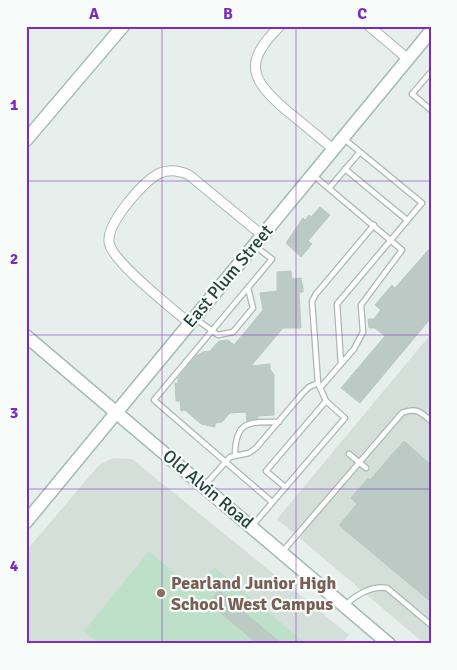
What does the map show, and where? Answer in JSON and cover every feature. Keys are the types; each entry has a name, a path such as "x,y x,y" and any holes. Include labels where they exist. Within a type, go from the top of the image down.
{"street":[{"path":"26,140 123,26"},
{"path":"369,26 408,59"},
{"path":"275,28 261,48 254,66 257,78 266,93 334,150"},
{"name":"East Plum Street","path":"26,522 191,320 430,35"},
{"path":"191,320 129,270 115,256 109,242 113,223 144,184 161,173 178,170 189,175 262,235"},
{"name":"Old Alvin Road","path":"26,336 389,644"}],"lane":[{"path":"431,72 412,94 431,110"},
{"path":"341,364 337,304 422,203 343,138"},
{"path":"330,187 360,152"},
{"path":"345,169 407,220"},
{"path":"204,486 224,461 249,453 256,448 309,387 319,385 354,349 363,332 361,305 402,250 374,224 313,174"},
{"path":"252,526 345,418 326,401 319,385 312,301 374,224"},
{"path":"254,245 272,259 154,400 272,502"},
{"path":"191,320 218,335 233,332 253,308 248,288"},
{"path":"285,487 266,471 326,401"},
{"path":"282,552 402,413 409,410 418,410 431,421"},
{"path":"235,456 236,435 244,425 254,422 279,422"},
{"path":"349,454 366,468"},
{"path":"345,606 354,596 383,587 431,625"}],"shaded area":[{"path":"431,334 431,644 425,644 277,519"},
{"name":"Pearland Junior High School West Campus","path":"113,458 132,459 349,635 342,644 26,644 26,551 99,465"}],"green space":[{"path":"149,551 195,590 214,567 304,642 99,644 84,631"}],"building":[{"path":"320,207 330,215 308,241 312,244 301,257 286,243 303,218 305,220 309,215 311,217"},
{"path":"431,247 431,318 360,403 341,388 385,336 375,328 369,328 368,319 374,319 381,310 375,305 392,285 395,288"},
{"path":"291,271 292,279 301,278 303,288 303,292 299,292 301,328 283,328 251,366 270,364 270,369 274,375 274,415 258,416 258,418 247,421 246,412 230,413 222,422 215,423 215,427 201,424 185,410 181,411 180,401 176,401 175,383 178,383 178,378 196,356 210,351 219,341 228,340 234,345 263,310 260,293 277,291 277,272"},
{"path":"404,441 431,465 431,602 339,525 357,504 351,498 368,478 370,480"},
{"path":"219,591 282,644 258,644 209,603"}],"place":[{"name":"Pearland Junior High School West Campus","path":"161,593"}]}
